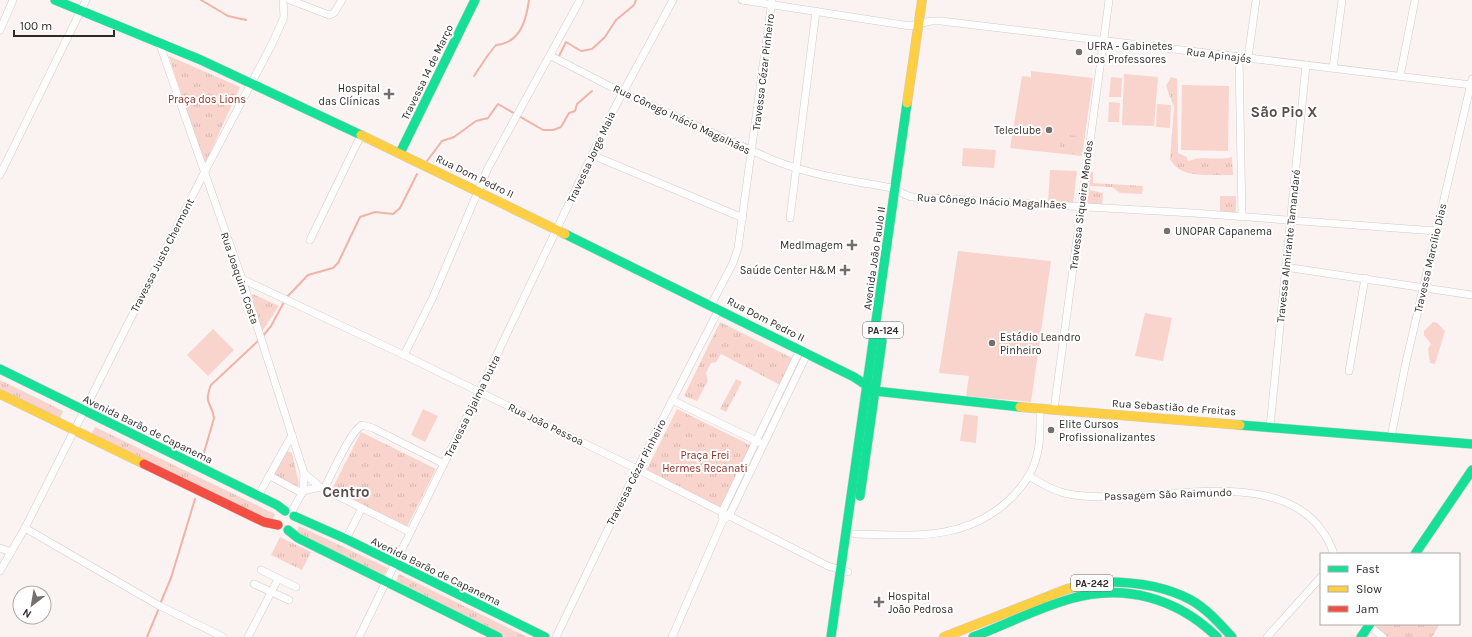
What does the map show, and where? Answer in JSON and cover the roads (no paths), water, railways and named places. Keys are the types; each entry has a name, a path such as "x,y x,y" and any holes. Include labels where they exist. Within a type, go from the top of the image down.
{"street":[{"path":"0,30 13,0"},
{"name":"Rua Dom Pedro II","path":"55,0 252,82 715,307 804,352 872,389"},
{"path":"0,175 86,0"},
{"name":"Travessa Justo Chermont","path":"0,571 24,528 204,173 281,25 284,17 284,0"},
{"path":"290,0 329,15 334,13 342,0"},
{"name":"Travessa 14 de Março","path":"400,153 475,0"},
{"path":"404,355 436,290 498,148 551,56 580,0"},
{"name":"Travessa Jorge Maia","path":"557,230 623,93 673,0"},
{"name":"Rua Apinajés","path":"742,0 772,2 816,11 905,25 941,21 1400,76 1472,83"},
{"name":"Avenida João Paulo II","path":"922,0 922,24"},
{"name":"Avenida João Paulo II","path":"831,637 845,571 855,534 872,389 898,192 922,24 929,0"},
{"name":"Travessa Siqueira Mendes","path":"1054,410 1080,206 1109,0"},
{"path":"1248,58 1256,0"},
{"path":"1333,68 1342,0"},
{"path":"1400,76 1415,0"},
{"name":"Travessa Cézar Pinheiro","path":"556,637 672,400 715,307 735,258 743,218 772,2"},
{"path":"790,218 816,11"},
{"name":"Rua Joaquim Costa","path":"159,42 242,279 304,473 303,492 290,514"},
{"name":"Rua Cônego Inácio Magalhães","path":"551,56 623,93 752,152 797,169 845,181 887,187 912,197 1080,206 1436,231"},
{"path":"1239,57 1242,217"},
{"name":"Travessa Almirante Tamandaré","path":"1270,427 1306,65"},
{"name":"Travessa Marcílio Dias","path":"1392,437 1401,385 1472,83"},
{"path":"310,240 362,135"},
{"path":"592,155 743,218"},
{"name":"Travessa Djalma Dutra","path":"358,637 444,464 557,230"},
{"path":"1285,266 1424,287 1472,296"},
{"path":"1348,371 1365,278"},
{"name":"Rua João Pessoa","path":"242,279 404,355 637,469 722,512 726,518 822,564 845,571"},
{"path":"722,512 804,352"},
{"name":"Avenida Barão de Capanema","path":"0,369 83,412 258,496 290,514 346,539 545,637"},
{"name":"Avenida João Paulo II","path":"838,637 845,571 872,389"},
{"name":"Rua Sebastião de Freitas","path":"872,389 1040,409 1472,444"},
{"path":"0,394 250,516 268,524 278,525 282,529 288,530 298,538 498,637"},
{"path":"672,400 759,442"},
{"path":"855,534 930,534 968,526 992,515 1013,497 1029,476 1038,453 1040,409"},
{"path":"270,476 303,492 322,488 351,438 358,427 362,425 373,428 444,464"},
{"path":"258,496 292,435"},
{"path":"672,637 759,442"},
{"path":"1416,553 1472,470"},
{"path":"304,473 322,488 410,532"},
{"name":"Passagem São Raimundo","path":"1029,476 1052,489 1079,496 1116,496 1218,491 1258,494 1296,507 1308,516 1320,528 1333,553"},
{"path":"346,539 362,508"},
{"path":"278,525 277,516 290,514 293,526 288,530"},
{"path":"24,528 158,605 223,637"},
{"path":"0,548 11,552"},
{"path":"261,570 296,587"},
{"path":"1268,637 1320,578"},
{"path":"248,637 278,579"},
{"name":"PA-242","path":"944,637 1047,596 1082,585 1113,582 1139,584 1158,588 1195,603 1211,615 1232,637"},
{"path":"254,584 289,600"},
{"path":"1082,585 1085,595"},
{"name":"PA-242","path":"973,637 1024,616 1085,595 1120,594 1135,595 1164,601 1189,613 1203,622 1217,637"},
{"path":"1189,613 1195,603"},
{"path":"1021,606 1024,616"},
{"path":"1361,637 1369,625 1383,637"}],"waterway":[{"path":"201,0 228,16 246,20"},
{"path":"474,76 496,45 511,40 520,30 524,23 529,0"},
{"path":"558,58 566,42 581,51 592,49 605,37 616,20 634,5 636,0"},
{"path":"427,161 442,141 454,137 476,121 488,118 498,104 543,130 553,130 561,127 569,113 575,111 577,104 592,91"},
{"path":"286,298 308,275 333,268 338,263 360,217 375,212 393,214 400,208 417,174"},
{"path":"262,337 271,326 284,302"},
{"path":"201,463 214,418 208,400 211,385 259,340"},
{"path":"160,604 171,578 195,499"},
{"path":"147,637 159,608"}],"place":[{"name":"UFRA - Gabinetes dos Professores","path":"1079,52"},
{"name":"Hospital das Clínicas","path":"389,94"},
{"name":"Teleclube","path":"1049,130"},
{"name":"UNOPAR Capanema","path":"1167,231"},
{"name":"MedImagem","path":"852,245"},
{"name":"Saúde Center H&M","path":"845,270"},
{"name":"Estádio Leandro Pinheiro","path":"992,343"},
{"name":"Elite Cursos Profissionalizantes","path":"1051,430"},
{"name":"Hospital João Pedrosa","path":"879,602"}],"district":[{"name":"São Pio X","path":"1284,112"},
{"name":"Centro","path":"346,492"}],"park label":[{"name":"Praça dos Lions","path":"207,99"},
{"name":"Praça Frei Hermes Recanati","path":"705,461"}]}
